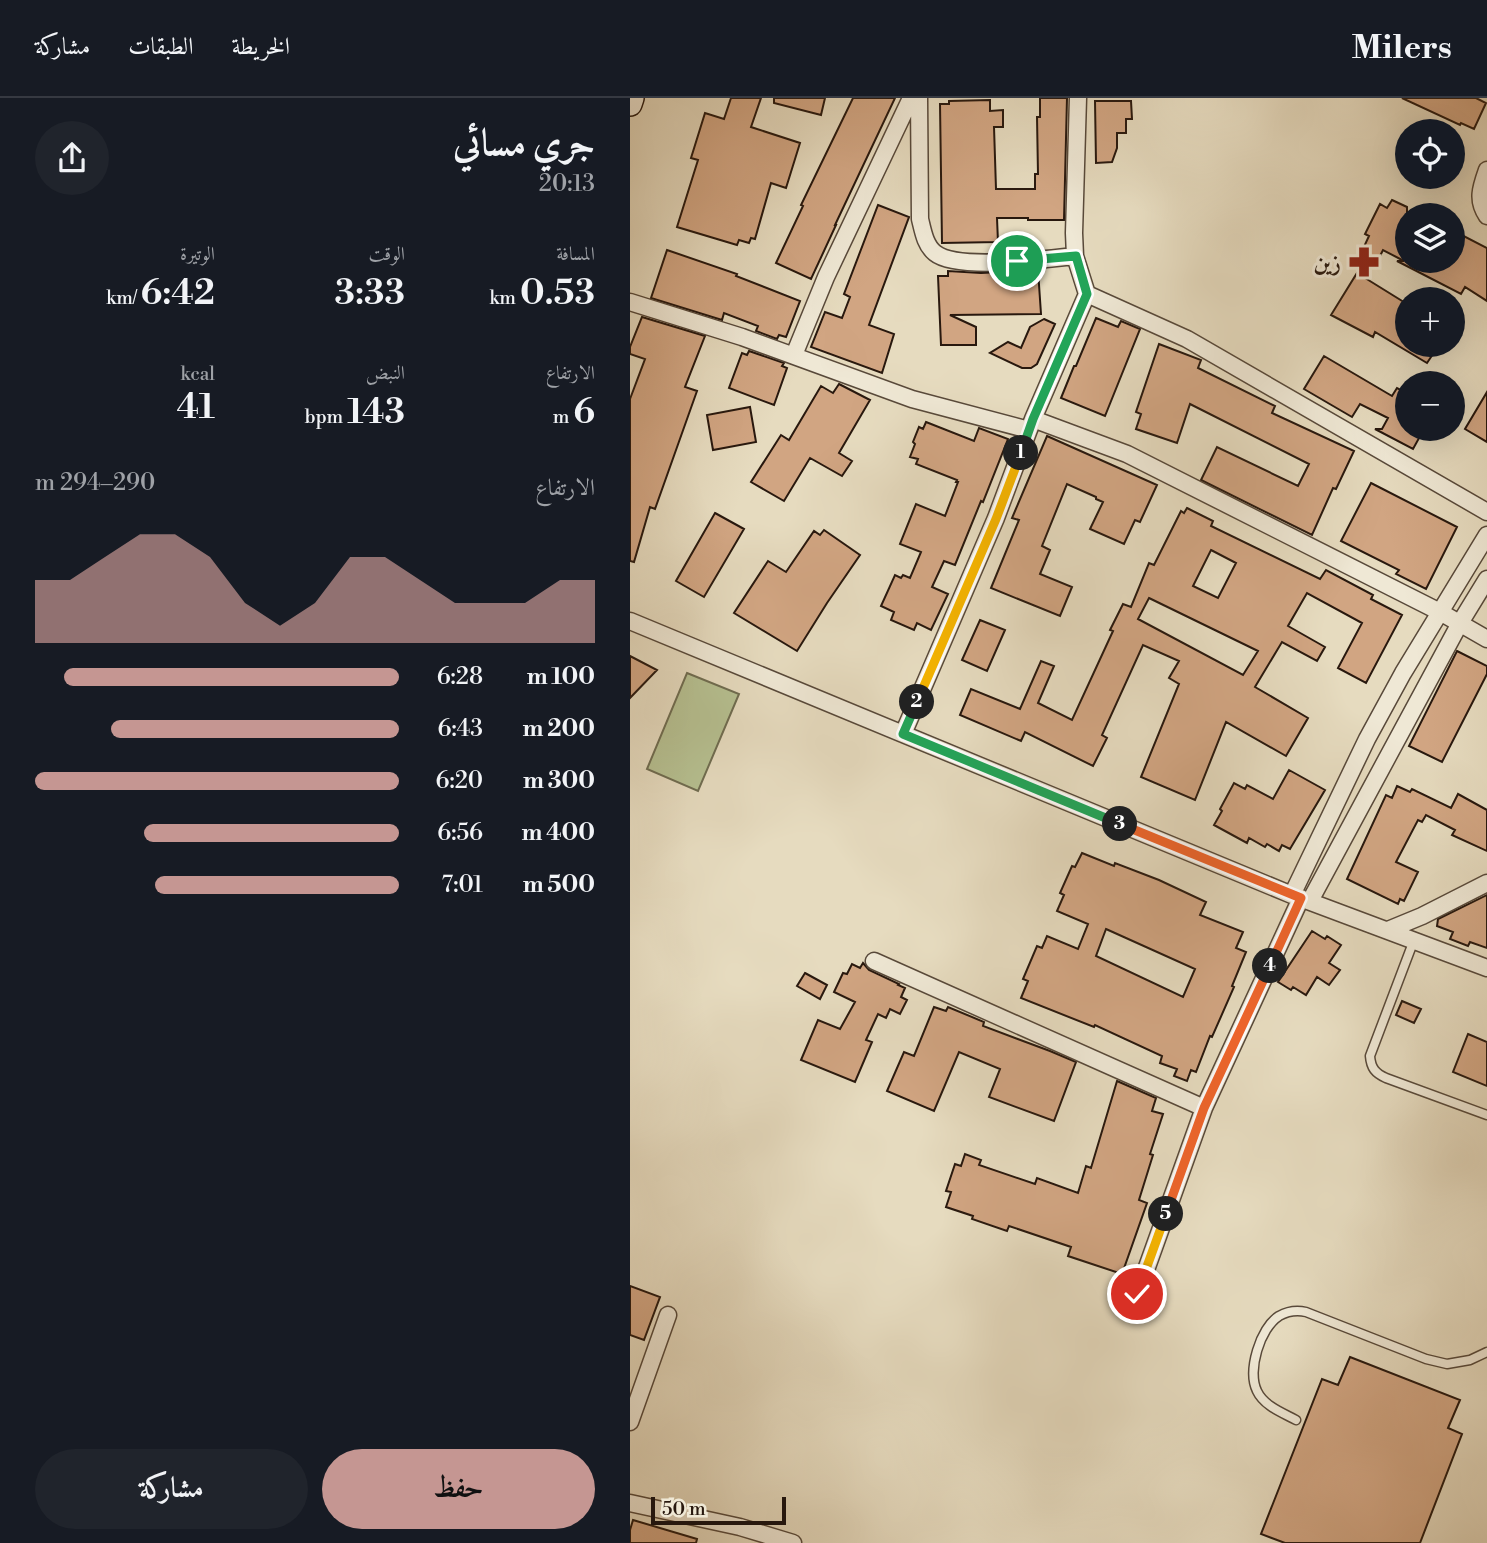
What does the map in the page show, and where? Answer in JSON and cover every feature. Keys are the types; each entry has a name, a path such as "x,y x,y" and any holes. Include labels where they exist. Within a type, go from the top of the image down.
{"street":[{"path":"630,104 632,98"},
{"path":"794,355 826,276 911,98"},
{"path":"919,98 920,219 924,236 936,254 964,262 1076,256"},
{"path":"903,734 996,519 1031,425 1087,294 1076,256 1074,233 1078,98"},
{"path":"1487,170 1479,197 1487,216"},
{"path":"1087,294 1187,339 1487,512"},
{"path":"630,302 707,325 912,399 1031,425 1128,454 1440,612 1487,639"},
{"path":"1137,1294 1204,1108 1301,898 1367,739 1403,673 1487,536"},
{"path":"1301,898 1487,579"},
{"path":"630,621 1301,898 1487,968"},
{"path":"1388,930 1487,883"},
{"path":"874,961 1204,1108"},
{"path":"630,1422 668,1315"},
{"path":"630,1503 740,1527 793,1543"}],"lane":[{"path":"1415,940 1370,1056 1371,1066 1377,1074 1386,1078 1487,1115"},
{"path":"1296,1420 1266,1403 1253,1382 1255,1356 1260,1342 1272,1322 1287,1312 1306,1312 1426,1359 1447,1364 1470,1360 1487,1352"}],"green space":[{"path":"687,673 739,694 698,791 647,769"}],"building":[{"path":"731,98 761,98 751,127 800,143 786,188 771,183 755,239 751,238 749,243 739,240 737,245 677,227 698,160 691,158 705,113 724,119"},
{"path":"774,98 825,98 821,115 774,103"},
{"path":"853,98 895,98 811,279 776,263"},
{"path":"1040,98 1067,98 1064,220 997,218 998,242 942,243 940,104 949,104 949,101 990,100 990,111 1003,110 1003,127 994,127 996,189 1035,189 1035,174 1038,174 1037,117 1040,117"},
{"path":"1402,98 1476,98 1486,103 1474,129 1465,125 1465,119 1447,119"},
{"path":"1095,101 1131,101 1132,119 1126,119 1126,133 1117,133 1117,148 1112,162 1096,163"},
{"path":"1392,200 1398,203 1395,203 1395,256 1383,250 1378,260 1362,251 1369,236 1365,234 1380,204 1387,208"},
{"path":"878,205 909,217 869,325 894,334 882,373 811,347 825,312 842,318 850,297 844,294"},
{"path":"1465,237 1487,248 1487,301 1465,287 1447,287 1420,273 1465,273"},
{"path":"667,250 737,274 736,276 800,301 786,337 779,335 777,339 756,331 758,326 724,313 722,320 651,298"},
{"path":"1038,270 1041,314 950,315 976,327 976,345 941,345 938,276 948,276 948,271 981,273"},
{"path":"1357,273 1395,297 1395,344 1375,332 1373,337 1331,315"},
{"path":"642,317 705,336 685,387 697,391 655,509 650,507 634,562 630,561 630,399 645,359 630,354 630,347"},
{"path":"1096,318 1118,327 1121,321 1140,329 1105,416 1061,398"},
{"path":"1044,319 1055,324 1037,364 1031,368 1022,368 990,353 1008,342 1021,348 1030,327"},
{"path":"1159,344 1201,360 1198,368 1275,406 1272,413 1354,451 1336,489 1333,488 1312,535 1201,480 1217,447 1298,486 1309,464 1190,404 1177,443 1136,429 1141,414 1136,412"},
{"path":"749,351 784,363 782,366 787,368 774,405 729,388 742,353 747,355"},
{"path":"1324,356 1392,396 1395,391 1395,440 1375,429 1382,429 1388,418 1360,404 1352,417 1304,389"},
{"path":"1417,357 1431,357 1427,363"},
{"path":"839,384 870,400 839,453 852,461 842,476 810,458 784,501 751,482 781,435 789,440 821,386 833,393"},
{"path":"1487,392 1487,442 1465,429"},
{"path":"750,407 756,442 713,450 707,415"},
{"path":"926,422 974,441 979,428 1008,439 955,565 944,561 932,587 948,594 931,630 917,623 914,630 891,620 894,612 881,606 895,575 910,578 921,552 900,544 916,504 945,516 958,482 916,464 918,459 910,457 919,427 923,429"},
{"path":"1047,436 1157,485 1140,522 1135,520 1124,544 1090,529 1103,502 1067,484 1042,546 1050,550 1040,574 1072,587 1060,616 991,588 1019,520 1012,518"},
{"path":"1398,441 1417,441 1413,449"},
{"path":"1371,483 1457,527 1426,589 1396,574 1399,570 1341,541"},
{"path":"1187,508 1213,521 1211,526 1320,579 1326,570 1373,595 1371,599 1402,615 1366,683 1338,668 1362,623 1307,593 1288,626 1325,647 1317,661 1282,642 1255,687 1308,718 1286,756 1226,722 1195,800 1141,777 1179,684 1169,678 1179,661 1143,645 1102,735 1107,738 1093,766 1025,732 1021,741 960,715 971,689 1020,709 1041,661 1054,666 1038,703 1072,720 1123,604 1131,607 1149,563 1154,565 1181,511 1184,513","holes":["1211,550 1236,563 1218,598 1193,586","1149,598 1258,651 1243,675 1138,619"]},
{"path":"715,513 744,529 704,597 676,581"},
{"path":"824,530 860,555 797,651 734,613 768,561 786,572 814,531 820,535"},
{"path":"980,620 1005,630 987,671 962,660"},
{"path":"1457,651 1487,666 1487,674 1442,762 1409,746"},
{"path":"630,656 657,670 630,698"},
{"path":"1289,770 1325,790 1290,849 1282,845 1279,851 1249,838 1247,843 1214,825 1234,783 1245,789 1247,785 1273,799"},
{"path":"1397,786 1410,792 1412,789 1451,808 1458,794 1487,810 1487,851 1452,835 1455,830 1426,815 1422,822 1418,820 1396,862 1418,872 1404,901 1400,899 1398,904 1347,879 1386,795 1392,798"},
{"path":"1082,853 1159,880 1206,902 1200,915 1243,932 1236,948 1246,952 1232,986 1234,987 1196,1072 1191,1070 1187,1081 1174,1076 1177,1069 1160,1063 1162,1056 1095,1025 1094,1027 1021,998 1028,981 1023,979 1037,946 1042,948 1047,936 1078,949 1088,924 1057,911 1064,895 1060,893 1072,866 1075,867","holes":["1106,929 1195,969 1183,997 1096,956"]},
{"path":"1487,895 1487,948 1470,942 1468,946 1450,939 1453,932 1437,926 1438,919"},
{"path":"1312,931 1341,945 1329,963 1340,970 1329,985 1317,977 1306,995 1278,982"},
{"path":"863,963 869,970 905,988 901,997 907,1000 900,1014 890,1009 886,1018 878,1014 866,1040 872,1042 855,1082 801,1060 818,1020 840,1029 855,1002 834,992 843,973 847,974 852,964 860,968"},
{"path":"805,973 827,985 820,999 797,986"},
{"path":"1402,1001 1421,1009 1414,1023 1396,1015"},
{"path":"934,1007 946,1011 948,1007 984,1022 983,1026 1076,1062 1054,1121 989,1097 1000,1069 959,1052 934,1111 887,1091 904,1052 914,1056"},
{"path":"1468,1034 1487,1042 1487,1086 1453,1072"},
{"path":"1117,1081 1156,1098 1152,1111 1163,1114 1139,1200 1147,1203 1122,1274 1068,1256 1071,1247 1009,1226 1007,1231 946,1207 951,1192 946,1191 955,1164 961,1166 965,1154 981,1160 979,1165 1035,1184 1037,1178 1078,1193 1086,1166 1091,1168"},
{"path":"630,1286 660,1297 644,1340 630,1335"},
{"path":"1350,1357 1460,1400 1448,1428 1462,1434 1420,1543 1285,1543 1261,1534 1322,1379 1338,1385"},
{"path":"633,1520 697,1539 696,1543 630,1543"}],"place":[{"name":"زين","path":"1364,262"}],"route":[{"path":"1017,261 1076,256 1087,294 1033,419 996,519 903,734 1301,898 1204,1108 1137,1294"}]}
